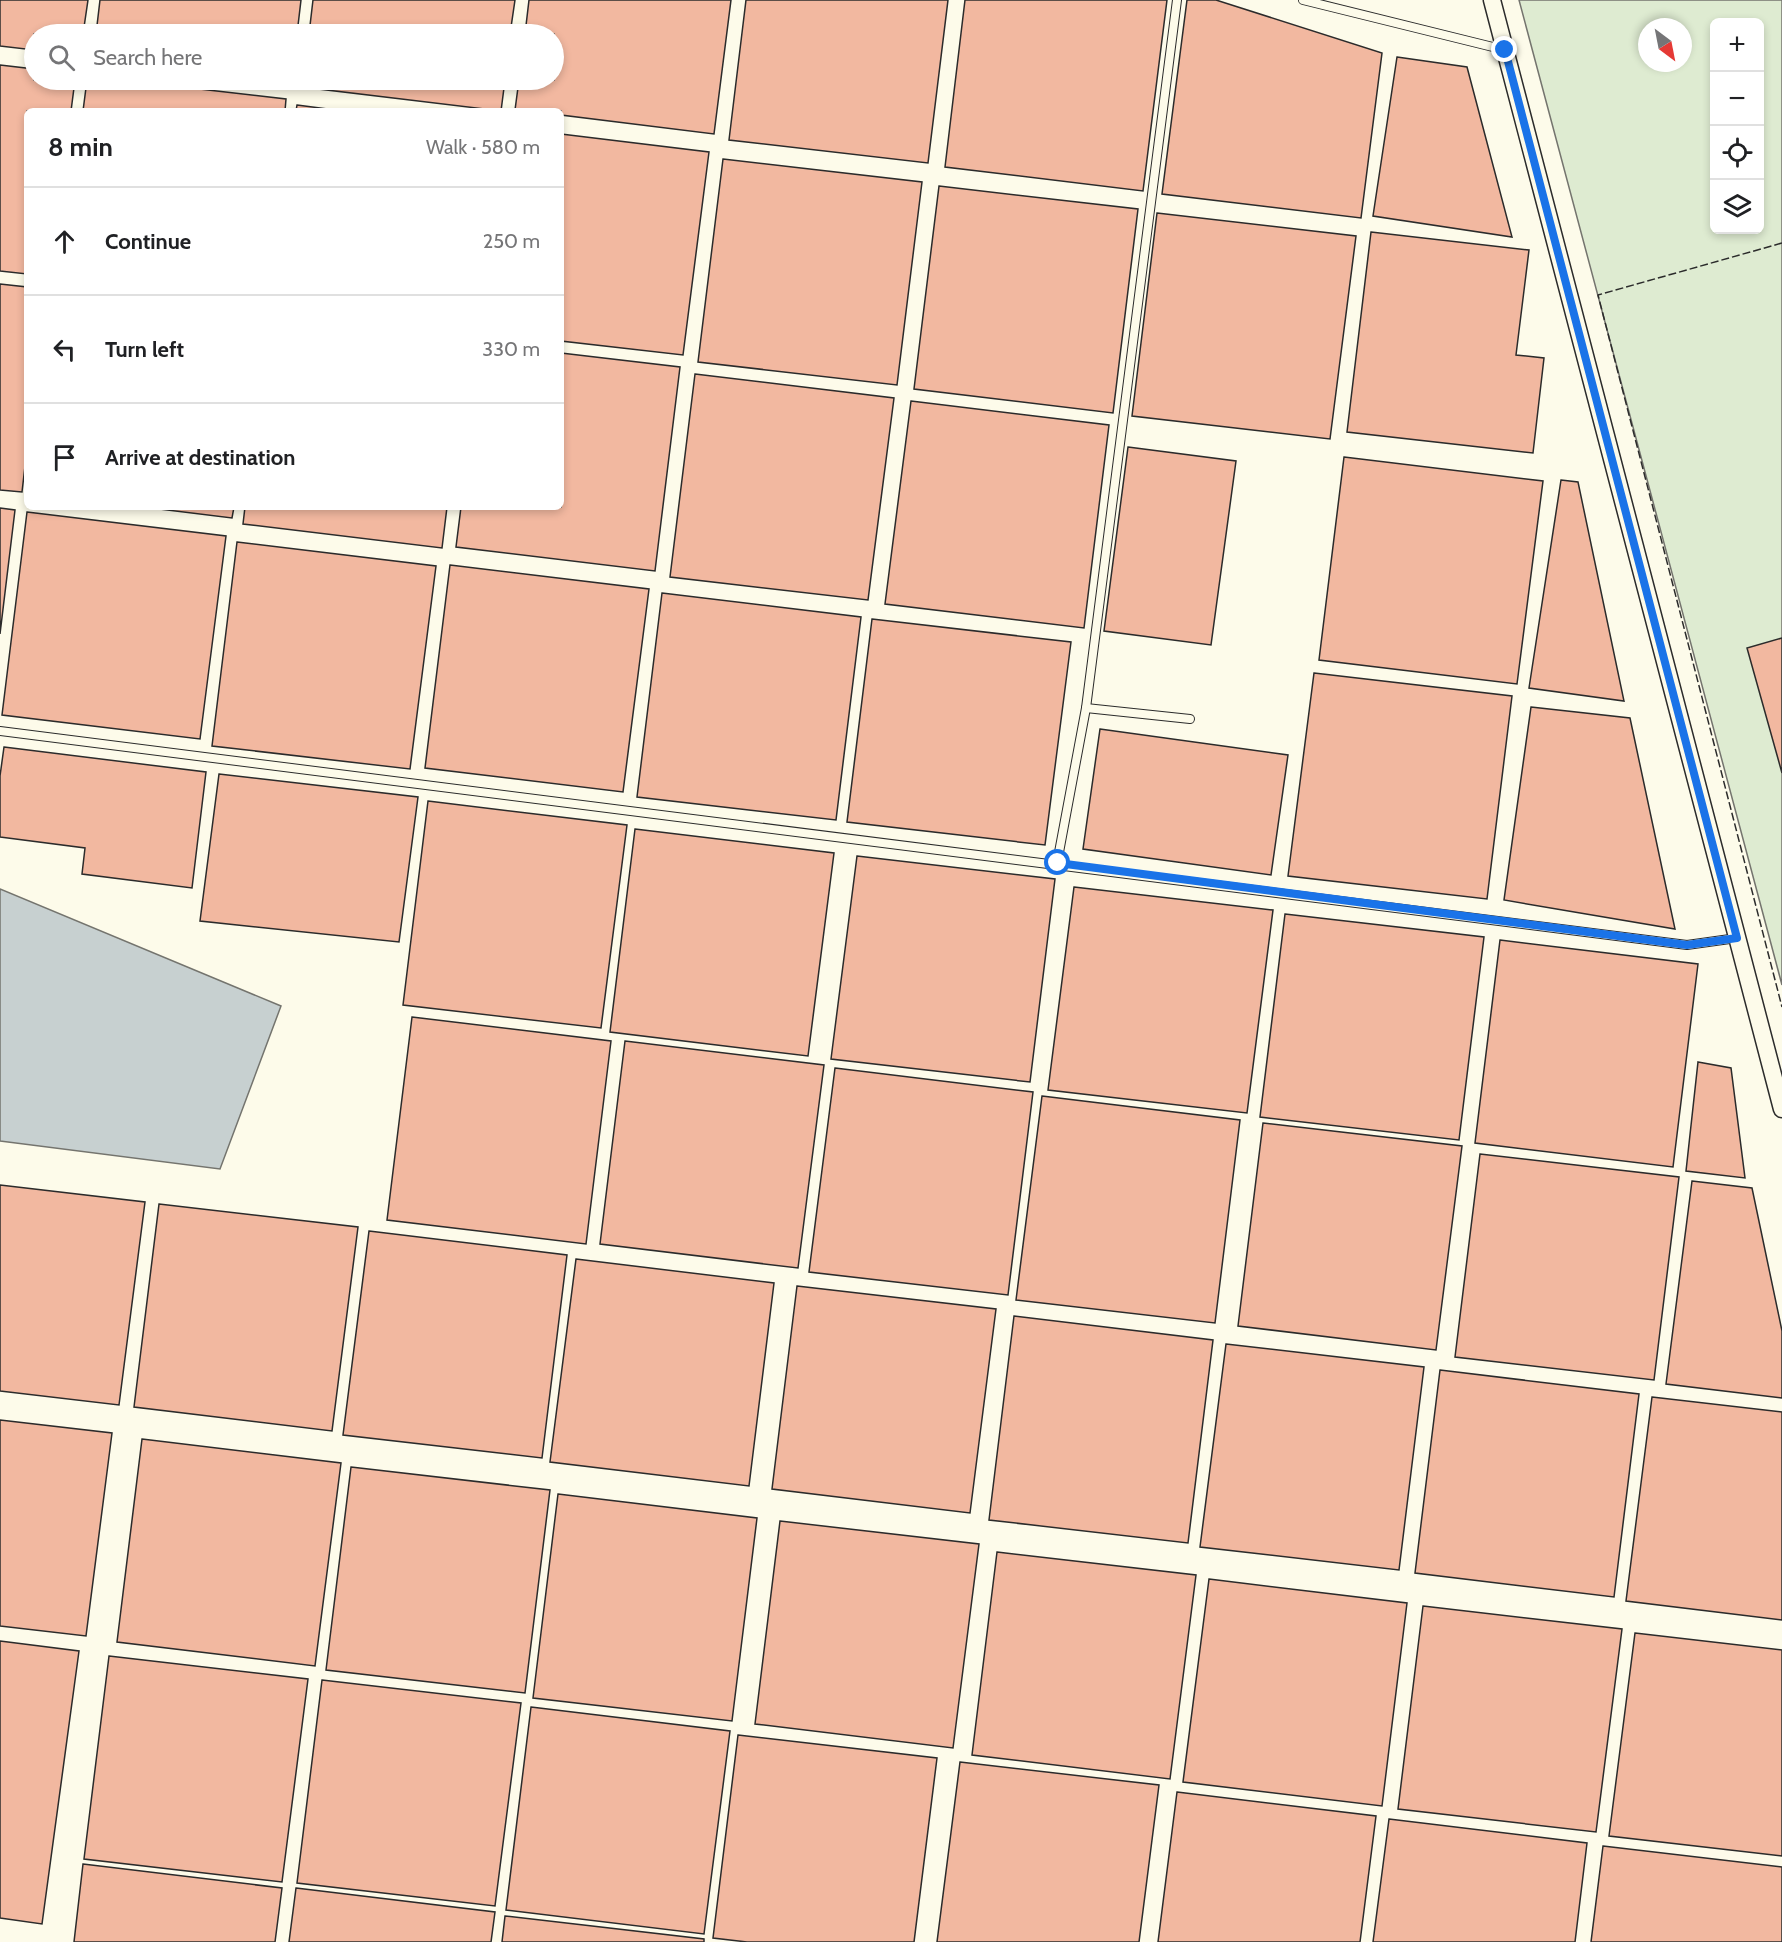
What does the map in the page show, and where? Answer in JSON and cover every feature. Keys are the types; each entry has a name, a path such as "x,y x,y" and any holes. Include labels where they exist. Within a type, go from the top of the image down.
{"street":[{"path":"1492,0 1782,1109"}],"lane":[{"path":"1058,863 1086,708 1177,0"},
{"path":"1303,0 1505,50"},
{"path":"1086,708 1190,719"},
{"path":"0,731 1058,863 1687,945 1737,938"}],"green space":[{"path":"1519,0 1782,0 1782,985"}],"shaded area":[{"path":"0,889 281,1006 220,1169 0,1141"}],"building":[{"path":"0,0 88,0 84,24 24,24 24,49 0,46"},
{"path":"100,0 301,0 298,24 97,24"},
{"path":"313,0 515,0 511,24 310,24"},
{"path":"529,0 731,0 714,134 564,115 564,108 515,108 518,90 564,90 564,24 526,24"},
{"path":"746,0 948,0 928,163 729,140"},
{"path":"965,0 1167,0 1143,191 945,167"},
{"path":"1187,0 1216,0 1382,53 1361,218 1162,194"},
{"path":"1397,57 1467,67 1512,237 1373,216"},
{"path":"0,65 24,68 24,90 74,90 71,108 24,108 24,274 0,271"},
{"path":"86,90 208,90 286,99 285,108 83,108"},
{"path":"327,90 504,90 501,108 476,108"},
{"path":"297,105 320,108 296,108"},
{"path":"564,134 709,152 683,355 564,341"},
{"path":"723,159 922,182 897,385 698,362"},
{"path":"939,186 1138,209 1113,413 914,389"},
{"path":"1157,213 1356,236 1330,439 1132,416"},
{"path":"1371,232 1529,250 1516,355 1544,358 1533,453 1347,432"},
{"path":"0,284 24,287 24,475 22,492 0,490"},
{"path":"564,353 680,367 655,571 456,547 461,510 564,510"},
{"path":"695,374 894,398 868,600 670,577"},
{"path":"911,401 1109,425 1084,628 885,604"},
{"path":"1128,447 1236,461 1211,645 1104,631"},
{"path":"1344,457 1543,481 1517,684 1319,660"},
{"path":"1561,480 1578,482 1624,701 1529,688"},
{"path":"0,508 15,510 0,634"},
{"path":"167,510 233,510 232,518"},
{"path":"245,510 447,510 442,548 243,524"},
{"path":"27,512 226,536 200,739 2,715"},
{"path":"237,542 436,566 410,769 212,746"},
{"path":"450,565 649,589 623,792 425,768"},
{"path":"662,593 861,617 836,820 637,797"},
{"path":"872,619 1071,642 1045,845 847,822"},
{"path":"1782,638 1782,773 1747,648"},
{"path":"1314,673 1512,696 1487,899 1288,876"},
{"path":"1531,707 1630,718 1675,929 1504,900"},
{"path":"1100,729 1288,755 1271,875 1083,849"},
{"path":"4,747 206,772 192,888 82,874 85,848 0,837 0,776"},
{"path":"219,774 418,797 399,942 200,921"},
{"path":"428,801 627,825 601,1028 403,1005"},
{"path":"635,829 834,853 808,1056 610,1032"},
{"path":"857,856 1055,879 1030,1082 831,1059"},
{"path":"1074,887 1273,910 1247,1113 1048,1090"},
{"path":"1285,914 1484,937 1459,1140 1260,1117"},
{"path":"1500,940 1698,964 1673,1167 1475,1143"},
{"path":"412,1017 611,1041 586,1244 387,1220"},
{"path":"625,1041 824,1065 798,1268 600,1244"},
{"path":"1698,1062 1731,1068 1745,1178 1686,1171"},
{"path":"835,1068 1033,1092 1008,1295 809,1272"},
{"path":"1042,1096 1240,1120 1215,1323 1016,1300"},
{"path":"1263,1123 1462,1146 1436,1350 1238,1326"},
{"path":"1480,1154 1679,1177 1654,1380 1455,1357"},
{"path":"1692,1181 1752,1188 1782,1331 1782,1398 1666,1384"},
{"path":"0,1185 145,1202 119,1405 0,1391"},
{"path":"159,1204 358,1227 332,1431 134,1407"},
{"path":"369,1231 567,1255 542,1458 343,1435"},
{"path":"576,1259 774,1283 749,1486 550,1462"},
{"path":"797,1286 996,1309 970,1513 772,1489"},
{"path":"1014,1316 1213,1340 1188,1543 989,1520"},
{"path":"1226,1344 1424,1367 1399,1570 1200,1547"},
{"path":"1440,1370 1639,1394 1614,1597 1415,1573"},
{"path":"1652,1397 1782,1412 1782,1620 1626,1601"},
{"path":"0,1420 112,1433 86,1636 0,1626"},
{"path":"142,1439 341,1463 315,1666 117,1642"},
{"path":"351,1467 550,1490 525,1693 326,1670"},
{"path":"558,1494 757,1518 732,1721 533,1698"},
{"path":"780,1521 979,1544 953,1748 755,1724"},
{"path":"997,1552 1196,1575 1170,1779 972,1755"},
{"path":"1209,1579 1407,1603 1382,1806 1183,1782"},
{"path":"1423,1606 1622,1629 1596,1832 1398,1809"},
{"path":"1635,1633 1782,1650 1782,1856 1609,1836"},
{"path":"0,1641 79,1651 42,1924 0,1918"},
{"path":"109,1656 308,1679 282,1882 84,1859"},
{"path":"322,1680 521,1703 495,1906 297,1883"},
{"path":"531,1707 730,1731 704,1934 506,1910"},
{"path":"738,1735 937,1758 914,1942 747,1942 713,1938"},
{"path":"960,1762 1159,1785 1139,1942 937,1942"},
{"path":"1177,1792 1376,1816 1360,1942 1158,1942"},
{"path":"1389,1819 1587,1843 1575,1942 1373,1942"},
{"path":"1603,1846 1782,1867 1782,1942 1591,1942"},
{"path":"83,1864 282,1888 275,1942 74,1942"},
{"path":"296,1888 495,1912 491,1942 289,1942"},
{"path":"505,1916 704,1939 704,1942 502,1942"}],"fence":[{"path":"1782,243 1598,295 1782,1007"}],"route":[{"path":"1058,863 1687,945 1737,938 1505,50"}]}
